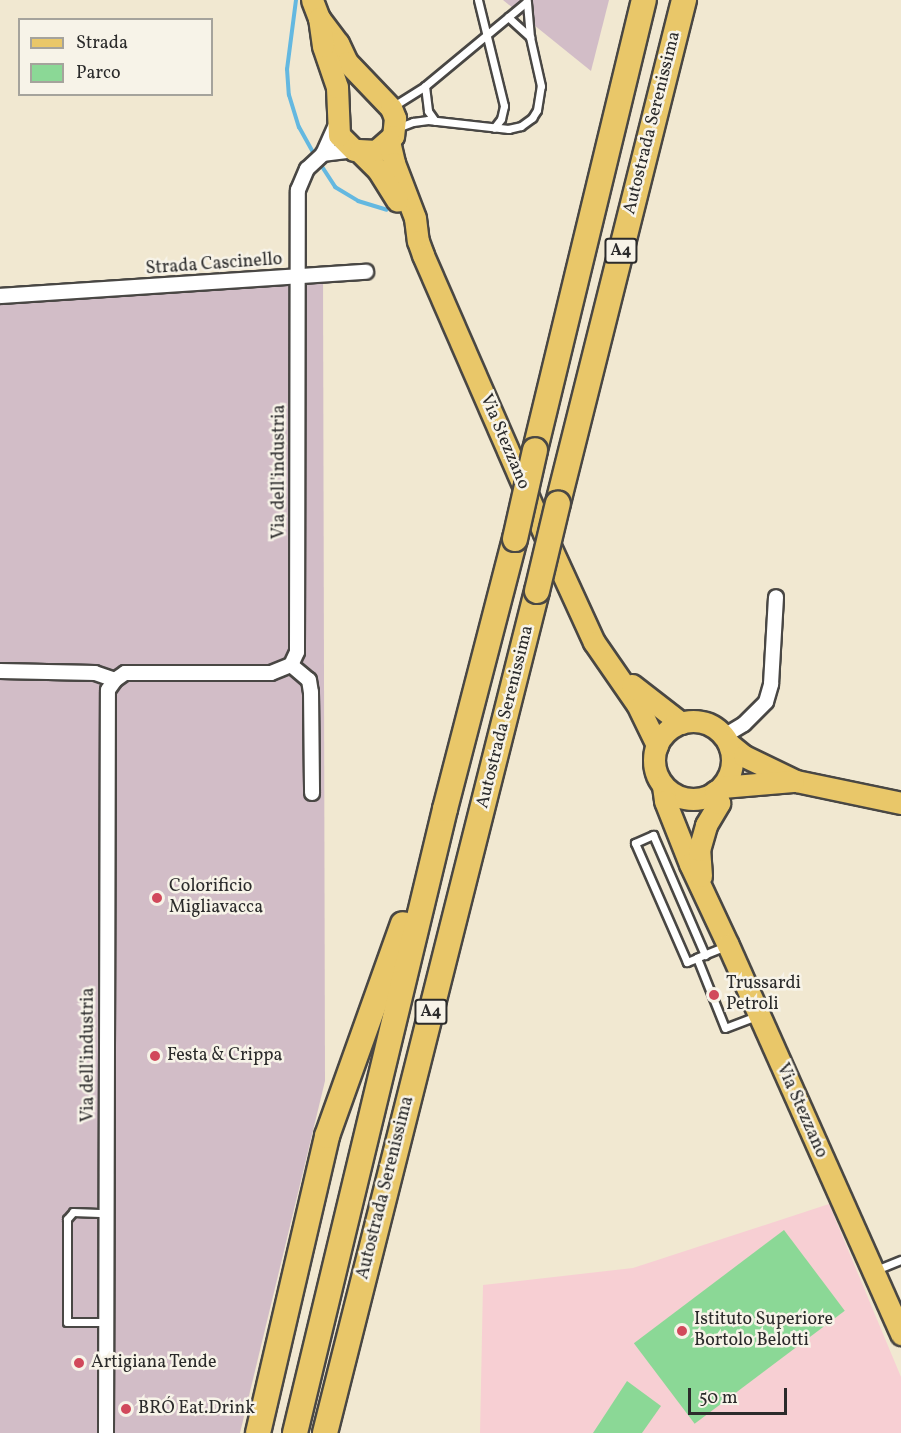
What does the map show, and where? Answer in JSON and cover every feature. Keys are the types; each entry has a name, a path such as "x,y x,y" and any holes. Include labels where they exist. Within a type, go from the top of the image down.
{"highway":[{"name":"Autostrada Serenissima","path":"295,1433 445,809 515,539 644,0"},
{"name":"Autostrada Serenissima","path":"325,1433 684,0"},
{"path":"258,1433 327,1137 445,809"}],"main road":[{"name":"Via Stezzano","path":"316,9 358,76 388,105 394,163 415,218 418,242"},
{"name":"Via Stezzano","path":"316,9 323,46 337,87 339,135 392,188 408,227 418,242 544,533 594,642 637,704 657,745 654,767 663,786 665,801 681,843 901,1334"},
{"path":"337,120 342,107 353,98 373,95 388,105"},
{"path":"357,151 376,151 392,135"},
{"name":"Via Stezzano","path":"594,642 634,687 681,723"},
{"path":"657,745 666,731 681,723 705,723 744,756 796,781 901,803"},
{"name":"Via Stezzano","path":"702,887 699,850 706,825 719,803 719,790 732,767 727,740"},
{"path":"663,786 675,795 688,799 702,798 719,790 796,781"}],"street":[{"name":"Strada Cascinello","path":"0,296 298,277 298,190 307,169 323,154 337,120"},
{"path":"323,154 357,151"},
{"path":"298,277 366,272"},
{"name":"Via dell'industria","path":"291,664 298,642 298,277"},
{"path":"727,740 766,702 771,684 776,597"},
{"path":"0,671 95,673 115,680 125,673 271,673 291,664 309,680 311,692 312,793"},
{"name":"Via dell'industria","path":"106,1433 107,702 108,690 115,680"}],"lane":[{"path":"478,0 504,106 501,119 494,128"},
{"path":"388,105 425,86 527,1"},
{"path":"392,135 413,122 435,121 508,129 521,126 532,118 537,110 541,86 530,37 527,1"},
{"path":"508,17 530,37"},
{"path":"425,86 428,111 435,121"},
{"path":"728,945 701,956 687,962 635,843 653,836 701,956 725,1028 759,1015"},
{"path":"106,1213 73,1212 66,1219 67,1322 106,1322"},
{"path":"873,1272 901,1260"}],"shaded area":[{"path":"503,0 609,0 591,71"},
{"path":"323,270 325,1081 240,1433 0,1433 0,287"},
{"name":"Istituto Superiore Bortolo Belotti","path":"829,1204 901,1377 901,1433 480,1433 483,1285 633,1268"}],"green space":[{"path":"784,1230 845,1311 695,1424 634,1343"},
{"path":"627,1381 661,1406 642,1433 593,1433"}],"waterway":[{"path":"296,0 287,69 289,95 299,127 315,156"},
{"path":"319,162 335,187 358,201 387,210"}],"place":[{"name":"Colorificio Migliavacca","path":"157,898"},
{"name":"Trussardi Petroli","path":"714,995"},
{"name":"Festa & Crippa","path":"155,1056"},
{"name":"Istituto Superiore Bortolo Belotti","path":"682,1331"},
{"name":"Artigiana Tende","path":"79,1363"},
{"name":"BRÓ Eat.Drink","path":"126,1409"}]}
